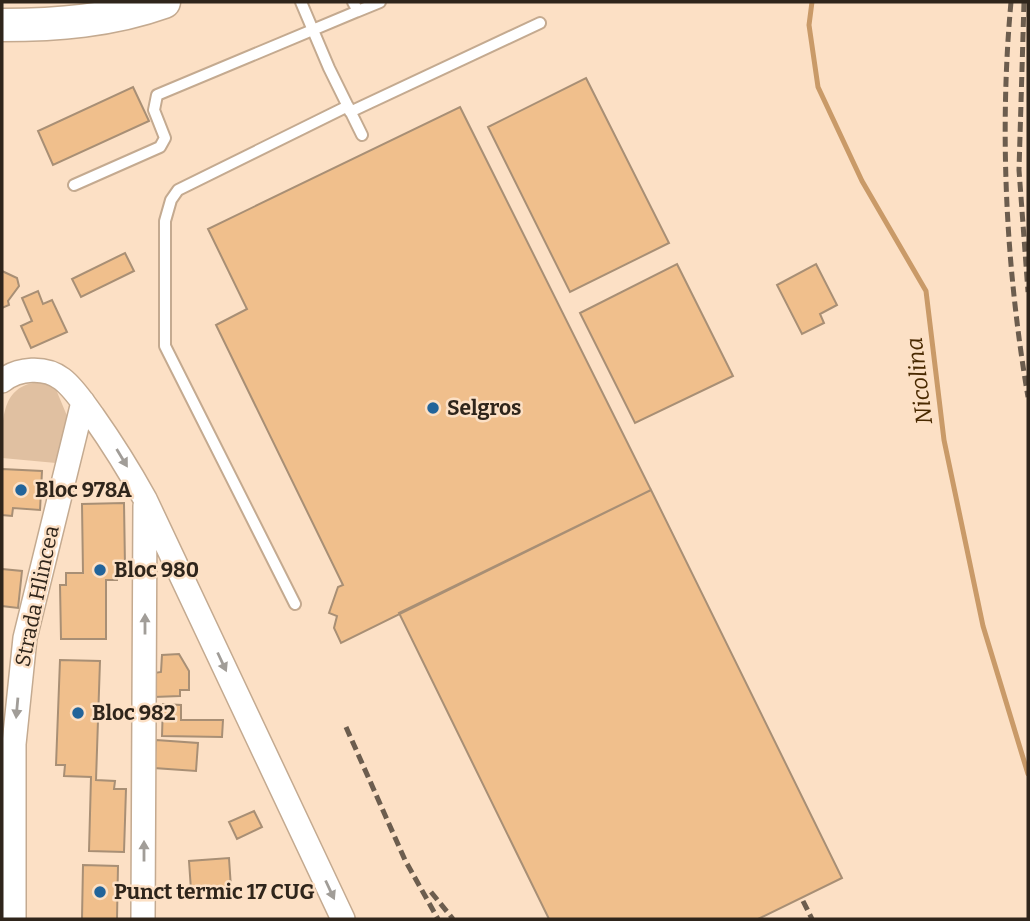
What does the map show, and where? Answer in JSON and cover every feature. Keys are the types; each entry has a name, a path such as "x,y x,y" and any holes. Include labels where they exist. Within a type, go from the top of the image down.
{"main road":[{"path":"2,5 71,2"},
{"path":"2,24 68,23 125,8 164,2"}],"street":[{"path":"2,382 28,370 46,370 63,379 83,402 119,454 145,499 344,919"},
{"name":"Strada Hlincea","path":"14,919 14,744 25,638 83,402"},
{"path":"143,919 145,499"}],"lane":[{"path":"301,2 362,135"},
{"path":"74,186 160,147 165,138 153,110 157,95 313,30 355,7 380,2"},
{"path":"295,604 165,346 165,221 171,200 178,190 540,23"}],"shaded area":[{"path":"40,382 55,387 70,423 56,463 2,458 3,418 10,398 17,390"}],"building":[{"path":"586,78 669,243 570,292 488,127"},
{"path":"133,87 149,121 53,165 38,131"},
{"name":"Selgros","path":"460,107 651,490 341,643 334,628 337,616 329,613 338,587 343,585 216,325 247,309 208,229"},
{"path":"125,253 134,271 81,297 72,279"},
{"path":"677,264 733,376 635,423 580,313"},
{"path":"816,264 837,305 820,314 824,323 802,334 777,285"},
{"path":"2,271 17,278 19,286 8,301 9,305 2,308"},
{"path":"38,291 43,304 52,300 67,332 31,348 21,326 32,321 22,298"},
{"name":"Bloc 978A","path":"2,469 42,471 40,510 13,508 12,516 2,515"},
{"path":"651,490 842,878 758,919 549,919 399,613"},
{"name":"Bloc 980","path":"124,503 125,567 117,567 117,580 106,580 106,639 61,639 60,585 66,585 66,573 83,573 82,504"},
{"path":"2,569 22,571 18,608 2,606"},
{"path":"179,654 189,671 189,690 180,690 180,696 154,697 154,673 161,672 162,655"},
{"name":"Bloc 982","path":"60,660 100,661 96,780 115,781 114,789 126,789 124,852 89,851 91,777 64,776 65,765 56,765"},
{"path":"163,704 181,705 181,720 223,720 222,737 162,736"},
{"path":"156,740 198,743 196,771 154,768"},
{"path":"254,811 262,827 237,839 229,822"},
{"path":"229,858 231,888 191,890 189,861"},
{"name":"Punct termic 17 CUG","path":"83,865 118,866 117,919 82,919"}],"waterway":[{"name":"Nicolina","path":"812,2 809,25 818,87 862,181 926,291 944,440 983,626 1028,774"}],"railway":[{"path":"1011,2 1006,100 1007,200 1014,299 1028,397"},
{"path":"1024,2 1019,170 1028,292"},
{"path":"346,727 405,860 438,919"},
{"path":"431,892 453,919"},
{"path":"803,901 812,919"}],"place":[{"name":"Selgros","path":"433,408"},
{"name":"Bloc 978A","path":"21,490"},
{"name":"Bloc 980","path":"100,570"},
{"name":"Bloc 982","path":"78,713"},
{"name":"Punct termic 17 CUG","path":"100,892"}]}
